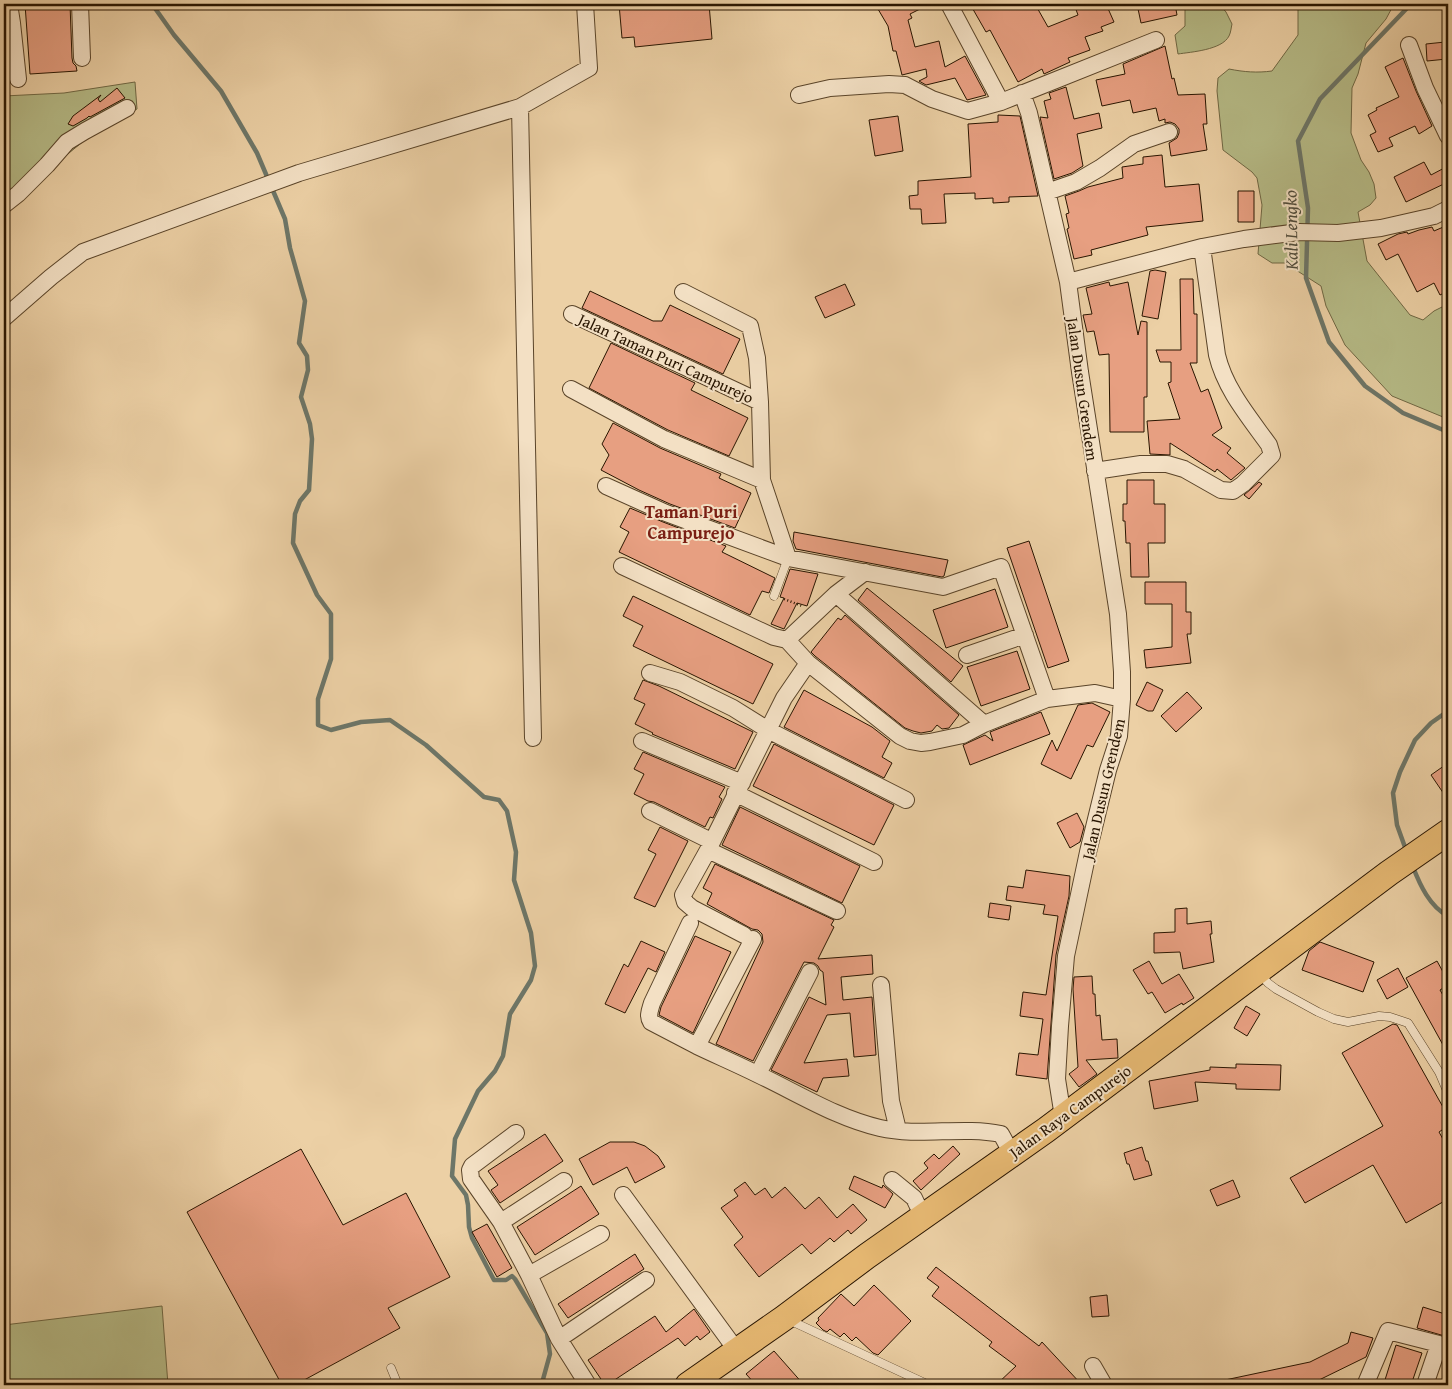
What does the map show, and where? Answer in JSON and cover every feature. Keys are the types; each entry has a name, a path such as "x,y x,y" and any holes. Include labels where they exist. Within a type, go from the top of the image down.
{"main road":[{"name":"Jalan Raya Campurejo","path":"696,1383 867,1256 1063,1117 1390,873 1448,832"}],"street":[{"path":"9,4 18,79"},
{"path":"80,4 82,58"},
{"path":"4,318 82,252 299,174 520,107 589,68 585,4"},
{"path":"949,4 1001,102"},
{"path":"799,96 830,88 905,84 932,99 968,111 1001,102 1156,40"},
{"path":"1409,45 1425,88 1448,136"},
{"name":"Jalan Dusun Grendem","path":"1022,93 1029,113 1068,282 1080,372 1118,614 1122,672 1119,736 1108,770 1088,852 1066,956 1058,1079 1063,1117"},
{"path":"520,107 533,738"},
{"path":"4,205 18,194 67,142 127,108"},
{"path":"1047,192 1076,182 1134,144 1170,132"},
{"path":"1068,282 1202,247 1299,232 1338,233 1380,228 1434,216 1448,209"},
{"path":"1095,471 1141,464 1167,464 1184,469 1221,490 1233,491 1243,484 1272,455 1269,445 1229,387 1220,367 1202,247"},
{"name":"Jalan Taman Puri Campurejo","path":"683,292 750,326 757,358 762,480 788,558"},
{"name":"Jalan Taman Puri Campurejo","path":"572,314 760,402"},
{"path":"571,389 664,439 762,480"},
{"path":"606,486 666,513 788,558 944,587 1001,567 1047,699"},
{"path":"622,566 774,636 787,640 808,663 900,736 910,741 930,742 963,735 984,724 1047,699 1095,693 1122,699"},
{"path":"787,640 836,594 865,572"},
{"path":"836,594 984,724"},
{"path":"967,655 1025,635"},
{"path":"697,1046 748,937 692,908 685,902 683,895 710,846 784,698 808,663"},
{"path":"650,673 680,682 733,708 768,730 906,800"},
{"path":"642,741 739,788 874,862"},
{"path":"650,811 710,846 837,911"},
{"path":"690,923 652,1003 648,1019 651,1022 833,1112 881,1128 930,1133 975,1132 1001,1134 1012,1154"},
{"path":"758,1074 810,972"},
{"path":"881,986 891,1101 898,1130"},
{"path":"516,1133 472,1166 470,1170 471,1179 501,1222 529,1275 559,1340 588,1385"},
{"path":"892,1180 914,1198 923,1217"},
{"path":"501,1222 564,1181"},
{"path":"623,1195 737,1351"},
{"path":"529,1275 601,1234"},
{"path":"559,1340 646,1280"},
{"path":"1365,1385 1388,1331 1440,1344 1424,1385"},
{"path":"1093,1366 1104,1385"}],"lane":[{"path":"774,596 788,558"},
{"path":"1258,972 1276,990 1334,1019 1348,1022 1379,1016 1390,1017 1408,1023 1439,1072 1448,1093"},
{"path":"784,1318 929,1385"},
{"path":"391,1368 398,1385"}],"path":[{"path":"774,596 818,611"}],"green space":[{"path":"1185,4 1219,4 1226,12 1232,24 1230,34 1225,41 1206,50 1178,54 1175,35 1185,26"},
{"path":"1297,4 1394,4 1386,19 1366,43 1358,74 1352,88 1351,133 1361,160 1374,184 1376,198 1370,205 1358,212 1367,261 1410,315 1423,320 1434,311 1448,304 1448,420 1392,396 1345,345 1326,306 1321,286 1285,263 1272,263 1258,254 1262,205 1257,178 1223,150 1217,91 1218,78 1229,69 1250,72 1272,71 1298,35"},
{"path":"135,82 137,109 91,135 4,209 4,96 64,93"},
{"path":"162,1306 168,1385 4,1385 4,1325"}],"building":[{"path":"25,4 70,4 72,58 77,71 30,74"},
{"path":"619,4 709,4 712,39 635,47 634,37 622,38"},
{"path":"875,4 930,4 910,14 912,18 908,20 915,47 939,41 945,67 965,56 986,95 967,100 955,78 926,85 919,81 927,77 926,69 902,75 896,51 893,51 888,26"},
{"path":"970,4 1035,4 1048,27 1078,15 1074,4 1106,4 1114,22 1101,27 1103,31 1085,37 1090,50 1068,58 1070,62 1044,74 1042,69 1018,82 990,30 986,32"},
{"path":"1137,4 1175,4 1177,15 1141,23"},
{"path":"1445,42 1447,59 1427,61 1426,44"},
{"path":"1165,46 1172,79 1174,78 1178,95 1205,94 1207,124 1203,124 1207,150 1171,156 1169,143 1177,138 1179,129 1175,124 1165,123 1165,119 1159,121 1156,108 1133,113 1130,100 1102,106 1096,80 1125,74 1123,64"},
{"path":"1403,58 1432,126 1419,134 1415,126 1389,138 1393,146 1378,152 1370,135 1376,132 1368,115 1377,110 1376,108 1399,97 1385,67"},
{"path":"1066,87 1074,119 1099,113 1102,128 1077,134 1083,166 1072,173 1054,179 1040,117 1048,118 1044,101 1051,99 1049,93"},
{"path":"117,88 125,98 73,126 68,124 73,116 101,95 98,99 100,102"},
{"path":"998,115 1020,116 1038,196 1009,197 1009,202 993,203 993,198 975,199 975,193 944,194 946,223 922,224 921,209 910,209 909,196 918,195 918,181 971,177 968,124 998,122"},
{"path":"898,116 903,151 875,156 869,120"},
{"path":"1162,155 1165,187 1199,184 1203,221 1146,227 1148,235 1091,250 1092,255 1074,259 1067,229 1069,228 1066,214 1069,213 1065,196 1088,187 1123,178 1122,167 1143,164 1143,157"},
{"path":"1424,162 1431,175 1448,166 1448,182 1406,202 1394,177"},
{"path":"1238,191 1254,191 1254,222 1238,222"},
{"path":"1448,225 1448,291 1440,295 1434,283 1417,292 1398,254 1386,260 1378,244 1398,234 1407,232 1408,234 1432,227 1434,231"},
{"path":"1150,271 1166,272 1158,319 1142,316"},
{"path":"1180,279 1193,279 1194,314 1197,314 1197,363 1190,363 1201,392 1208,389 1222,428 1212,435 1231,448 1227,453 1245,468 1231,480 1217,469 1215,472 1170,443 1170,455 1150,454 1147,421 1180,419 1168,383 1171,382 1171,362 1160,362 1156,350 1181,350"},
{"path":"1109,282 1110,286 1128,282 1138,335 1141,321 1147,322 1147,397 1144,397 1144,432 1110,432 1109,354 1099,355 1094,331 1087,332 1083,315 1092,314 1086,288"},
{"path":"845,284 855,305 825,318 815,297"},
{"path":"590,291 653,321 662,321 670,305 740,339 723,374 582,308"},
{"path":"611,343 695,383 691,390 748,418 729,456 668,430 589,388"},
{"path":"613,423 660,448 721,474 719,478 751,493 735,528 670,504 601,470 609,455 602,444"},
{"path":"1127,480 1154,480 1154,504 1165,504 1165,543 1148,543 1149,577 1131,577 1130,543 1126,543 1125,521 1123,521 1123,504 1127,504"},
{"path":"1259,482 1262,484 1249,499 1244,495"},
{"path":"630,508 726,546 722,552 775,578 769,593 762,591 750,615 619,552 629,532 620,527"},
{"path":"794,532 948,560 944,576 942,577 796,549 793,541"},
{"path":"1029,541 1069,661 1048,668 1007,548"},
{"path":"790,569 818,574 807,606 797,603 784,629 771,624 784,598 780,597"},
{"path":"1145,582 1186,582 1186,612 1191,612 1191,634 1187,634 1191,663 1146,668 1144,650 1172,647 1172,604 1145,604"},
{"path":"867,588 963,666 951,682 858,600"},
{"path":"995,589 1008,627 946,648 933,610"},
{"path":"633,596 773,664 753,704 633,646 643,626 623,616"},
{"path":"845,615 959,715 949,728 942,729 937,725 932,731 921,733 905,728 811,652 838,618 841,620"},
{"path":"1017,651 1030,689 981,706 967,667"},
{"path":"643,680 753,732 735,769 652,734 635,724 645,704 634,699"},
{"path":"1147,682 1163,690 1153,711 1148,711 1136,705"},
{"path":"804,690 872,727 890,741 882,757 892,763 884,778 784,727"},
{"path":"1187,692 1202,708 1176,732 1161,716"},
{"path":"1092,703 1110,712 1093,747 1087,745 1071,779 1041,764 1052,740 1057,751 1078,705"},
{"path":"1041,712 1050,734 970,765 963,745 985,735 993,741 990,732"},
{"path":"774,744 894,805 874,845 753,786"},
{"path":"643,752 725,787 719,797 722,799 713,818 710,817 705,827 634,794 644,774 634,769"},
{"path":"1448,763 1448,800 1431,775"},
{"path":"740,807 860,866 842,903 722,845"},
{"path":"1077,813 1084,827 1080,842 1070,848 1057,823"},
{"path":"660,827 688,841 655,907 634,898 656,854 648,850"},
{"path":"715,864 834,920 831,925 834,927 818,959 872,955 873,974 841,977 843,1000 872,997 876,1055 854,1057 850,1013 827,1015 804,1063 847,1059 849,1076 823,1078 817,1092 771,1070 809,997 826,1005 823,972 814,963 804,962 753,1061 716,1044 763,942 762,934 758,930 752,929 707,904 712,893 703,888"},
{"path":"1026,870 1070,876 1069,896 1056,955 1047,1079 1016,1075 1019,1053 1038,1055 1043,1019 1020,1016 1023,992 1046,995 1058,916 1043,914 1045,905 1006,900 1008,886 1023,888"},
{"path":"990,903 1011,906 1009,920 988,917"},
{"path":"1187,908 1187,924 1211,921 1212,934 1210,934 1214,962 1183,969 1180,952 1154,953 1154,933 1175,932 1175,909"},
{"path":"695,936 731,952 693,1033 659,1015"},
{"path":"641,941 665,952 656,972 648,968 625,1013 605,1004 624,964 628,967"},
{"path":"1320,942 1374,962 1363,992 1302,970 1309,951"},
{"path":"1149,961 1162,984 1179,974 1194,998 1165,1013 1152,992 1148,994 1133,970"},
{"path":"1437,961 1448,981 1448,985 1440,990 1448,1004 1448,1054 1406,978"},
{"path":"1398,968 1408,987 1387,999 1377,980"},
{"path":"1092,976 1096,1016 1100,1015 1102,1040 1117,1039 1118,1058 1086,1060 1097,1074 1079,1087 1069,1074 1078,1067 1073,989 1074,977"},
{"path":"1246,1006 1260,1014 1247,1036 1234,1028"},
{"path":"1393,1024 1397,1025 1448,1116 1448,1126 1439,1132 1448,1148 1448,1199 1406,1223 1373,1165 1305,1203 1290,1178 1383,1126 1342,1053"},
{"path":"1236,1064 1281,1065 1280,1090 1236,1089 1236,1084 1195,1082 1198,1101 1154,1109 1149,1081 1210,1070 1210,1067 1236,1068"},
{"path":"545,1134 563,1161 500,1203 491,1190 498,1185 488,1171"},
{"path":"610,1142 634,1142 645,1146 658,1156 665,1167 635,1183 627,1167 593,1185 579,1159"},
{"path":"953,1146 960,1154 921,1190 913,1181 928,1168 924,1163 934,1154 939,1159"},
{"path":"1142,1147 1152,1175 1134,1180 1124,1153"},
{"path":"301,1149 343,1225 406,1193 450,1277 388,1308 400,1328 295,1385 282,1385 187,1212"},
{"path":"854,1176 882,1188 883,1185 893,1194 885,1208 849,1189"},
{"path":"1233,1180 1240,1197 1217,1206 1210,1190"},
{"path":"745,1182 755,1195 765,1188 772,1198 785,1187 805,1209 819,1197 837,1218 853,1204 867,1220 851,1234 848,1230 834,1242 830,1238 811,1254 802,1244 759,1277 734,1245 743,1237 721,1208 738,1196 734,1190"},
{"path":"581,1186 599,1214 535,1255 517,1227"},
{"path":"487,1224 512,1268 497,1277 472,1232"},
{"path":"635,1254 644,1269 568,1318 558,1304"},
{"path":"936,1267 1039,1346 1042,1342 1082,1385 996,1385 1016,1366 989,1346 992,1342 932,1296 939,1287 927,1278"},
{"path":"874,1285 911,1321 878,1355 873,1353 856,1337 852,1341 844,1333 840,1337 830,1329 827,1332 823,1330 816,1323 819,1320 818,1318 841,1294 854,1306"},
{"path":"1107,1295 1109,1316 1092,1317 1090,1297"},
{"path":"1423,1307 1448,1315 1448,1337 1417,1328"},
{"path":"694,1309 710,1332 700,1340 697,1336 685,1346 678,1338 607,1385 605,1385 588,1360 655,1316 666,1332"},
{"path":"1351,1332 1373,1338 1366,1357 1319,1380 1294,1385 1226,1385 1225,1380 1310,1362 1348,1343"},
{"path":"1396,1345 1422,1353 1411,1385 1384,1383"},
{"path":"774,1351 804,1385 756,1385 746,1374"}],"waterway":[{"path":"152,4 174,35 221,91 257,153 285,219 290,248 305,301 299,343 307,356 308,370 301,397 310,424 312,439 309,490 300,501 295,514 293,543 317,595 331,614 331,659 318,699 318,725 331,730 361,722 390,720 426,745 484,797 499,800 507,811 516,852 514,880 531,933 535,966 531,980 510,1014 503,1056 495,1071 478,1091 455,1139 452,1176 466,1195 472,1238 494,1280 506,1280 512,1276 547,1333 550,1354 543,1385"},
{"name":"Kali Lengko","path":"1411,4 1320,99 1298,141 1308,208 1306,278 1329,342 1365,386 1403,413 1448,432"},
{"name":"Kali Lengko","path":"1406,850 1397,825 1393,793 1400,772 1415,740 1431,723 1448,711"},
{"name":"Kali Lengko","path":"1413,867 1422,888 1431,901 1448,916"}],"district":[{"name":"Taman Puri Campurejo","path":"691,522"}]}
